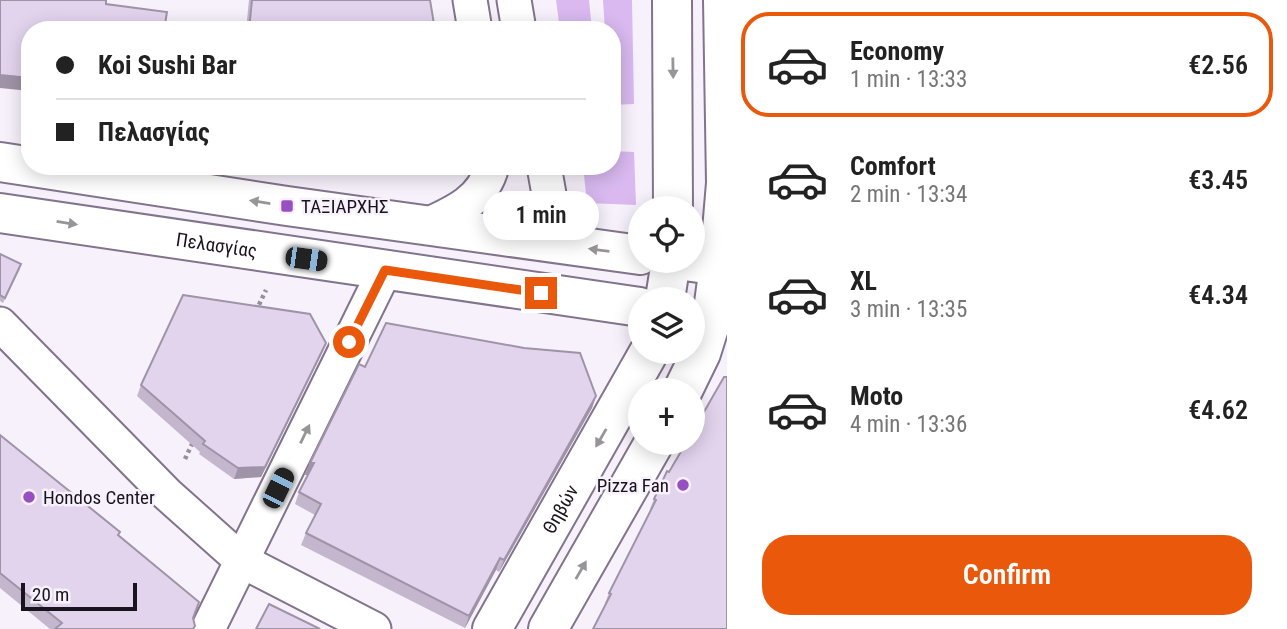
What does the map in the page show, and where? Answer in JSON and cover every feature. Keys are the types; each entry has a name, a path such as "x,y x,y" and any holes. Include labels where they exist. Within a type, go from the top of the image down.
{"street":[{"path":"470,0 474,21"},
{"path":"514,0 518,21"},
{"path":"672,0 673,196"},
{"path":"689,378 701,353 711,317 710,265 726,183 723,0"},
{"path":"0,162 21,165"},
{"path":"86,175 628,254"},
{"path":"425,226 458,211 478,196 490,175"},
{"path":"546,175 558,245"},
{"name":"Πελασγίας","path":"0,213 628,305"},
{"path":"208,629 385,270"},
{"path":"0,324 167,494 242,561 374,629"},
{"name":"Θηβών","path":"492,629 642,364"},
{"path":"548,629 647,455"}],"path":[{"path":"251,320 279,255"},
{"path":"167,494 199,430"}],"shaded area":[{"path":"556,0 589,0 591,21 559,21"},
{"path":"603,0 632,0 634,104 621,105 621,21 604,21"},
{"path":"621,151 634,152 636,196 628,196 628,205 587,203 584,175 621,175"}],"building":[{"path":"0,0 106,0 106,4 167,12 166,21 21,21 21,77 0,75"},
{"path":"252,0 430,0 434,21 250,21"},
{"path":"0,254 21,264 5,298 0,295"},
{"path":"183,295 310,314 326,343 265,467 238,468 203,444 205,441 141,385"},
{"path":"386,323 524,348 580,353 596,396 504,560 500,558 469,616 306,533 321,504 299,492 314,463 310,463 359,364 365,367"},
{"path":"724,377 727,377 727,629 593,629 656,500 654,499 667,471 669,472 679,455 705,455 705,410"},
{"path":"0,435 120,532 118,535 199,602 193,618 193,629 55,629 62,623 0,573"},
{"path":"269,604 320,629 256,629"}],"place":[{"name":"ΤΑΞΙΑΡΧΗΣ","path":"287,206"},
{"name":"Pizza Fan","path":"683,485"},
{"name":"Hondos Center","path":"29,497"}],"route":[{"path":"349,342 385,270 541,293"}]}
